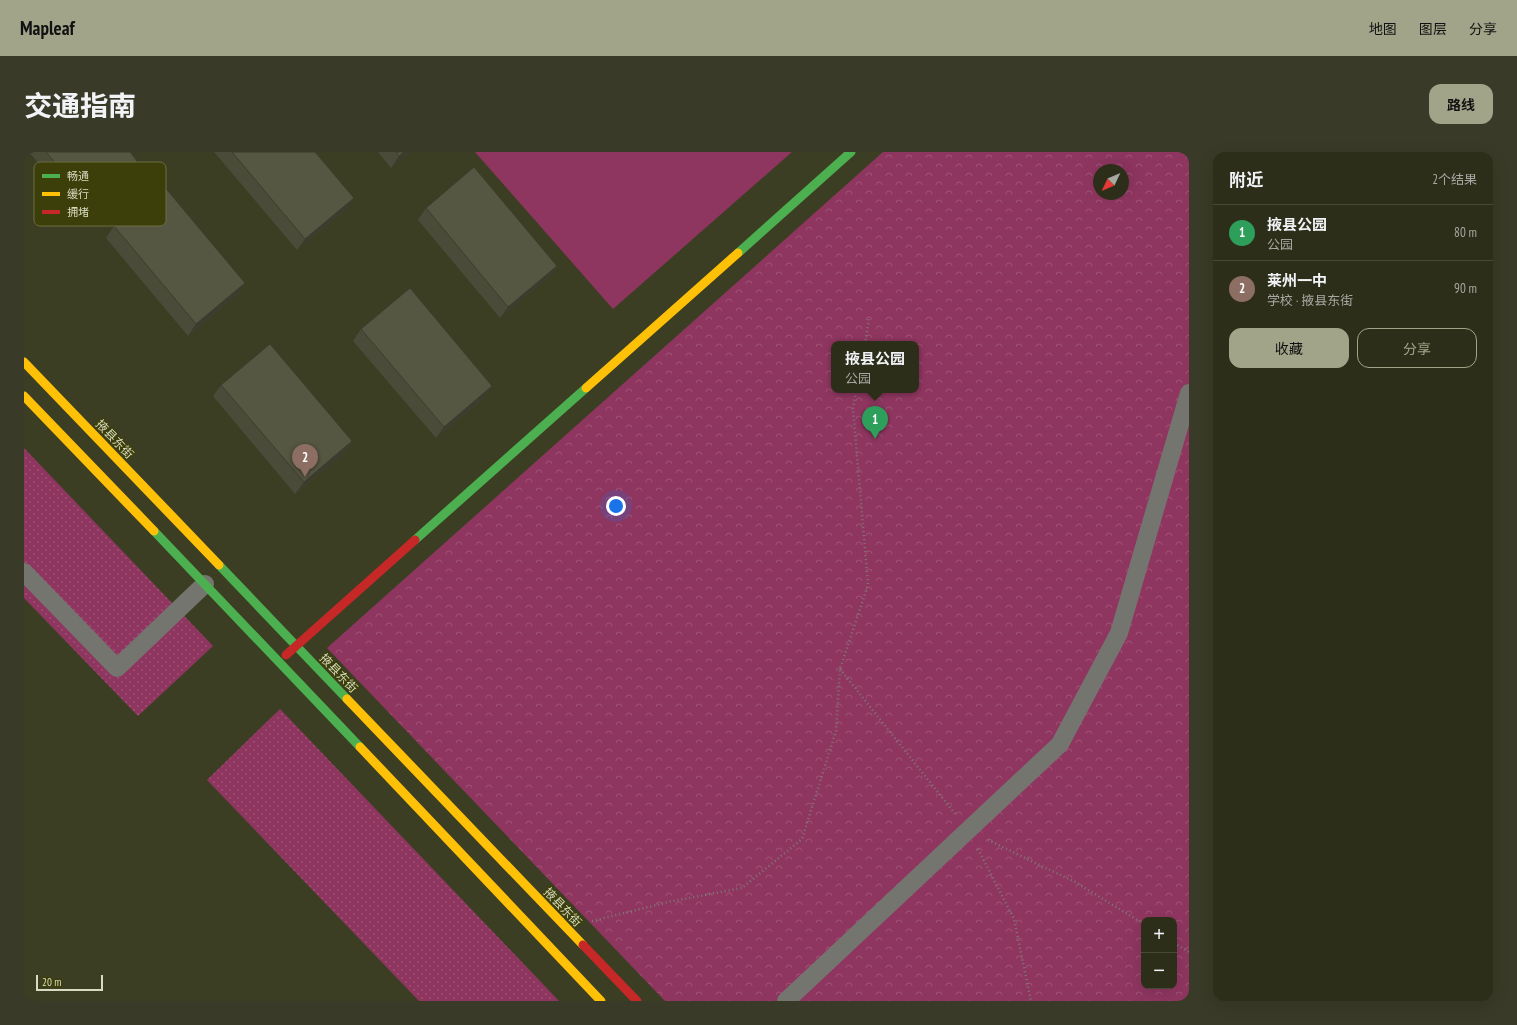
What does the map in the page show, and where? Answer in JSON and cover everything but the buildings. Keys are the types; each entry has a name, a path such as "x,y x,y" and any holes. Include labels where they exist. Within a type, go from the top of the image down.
{"main road":[{"path":"279,661 852,152"},
{"name":"掖县东街","path":"24,362 637,1001"},
{"path":"24,396 279,661 601,1001"}],"street":[{"path":"786,1001 1060,744 1119,633 1189,393"},
{"path":"24,572 117,668 205,584"}],"path":[{"path":"865,341 869,319"},
{"path":"589,922 674,901 742,888 802,839 836,732 840,669 868,585 853,409 856,393"},
{"path":"840,669 968,830 1014,919 1031,1001"},
{"path":"968,830 1075,882 1141,922"},
{"path":"1177,945 1189,952"}],"green space":[{"path":"475,152 792,152 613,309"},
{"path":"883,152 1189,152 1189,1001 665,1001 327,648"},
{"path":"24,448 213,646 138,716 24,598"},
{"path":"280,709 559,1001 419,1001 207,780"}],"traffic: fast":[{"path":"738,253 851,152"},
{"path":"415,540 586,388"},
{"path":"154,531 360,747"},
{"path":"219,565 347,699"}],"traffic: slow":[{"path":"586,388 738,253"},
{"path":"24,362 219,565"},
{"path":"24,396 154,531"},
{"path":"347,699 583,945"},
{"path":"360,747 601,1001"}],"traffic: jam":[{"path":"286,655 415,540"},
{"path":"583,945 637,1001"}],"place":[{"name":"掖县公园","path":"875,439"},
{"name":"莱州一中","path":"305,477"}]}
